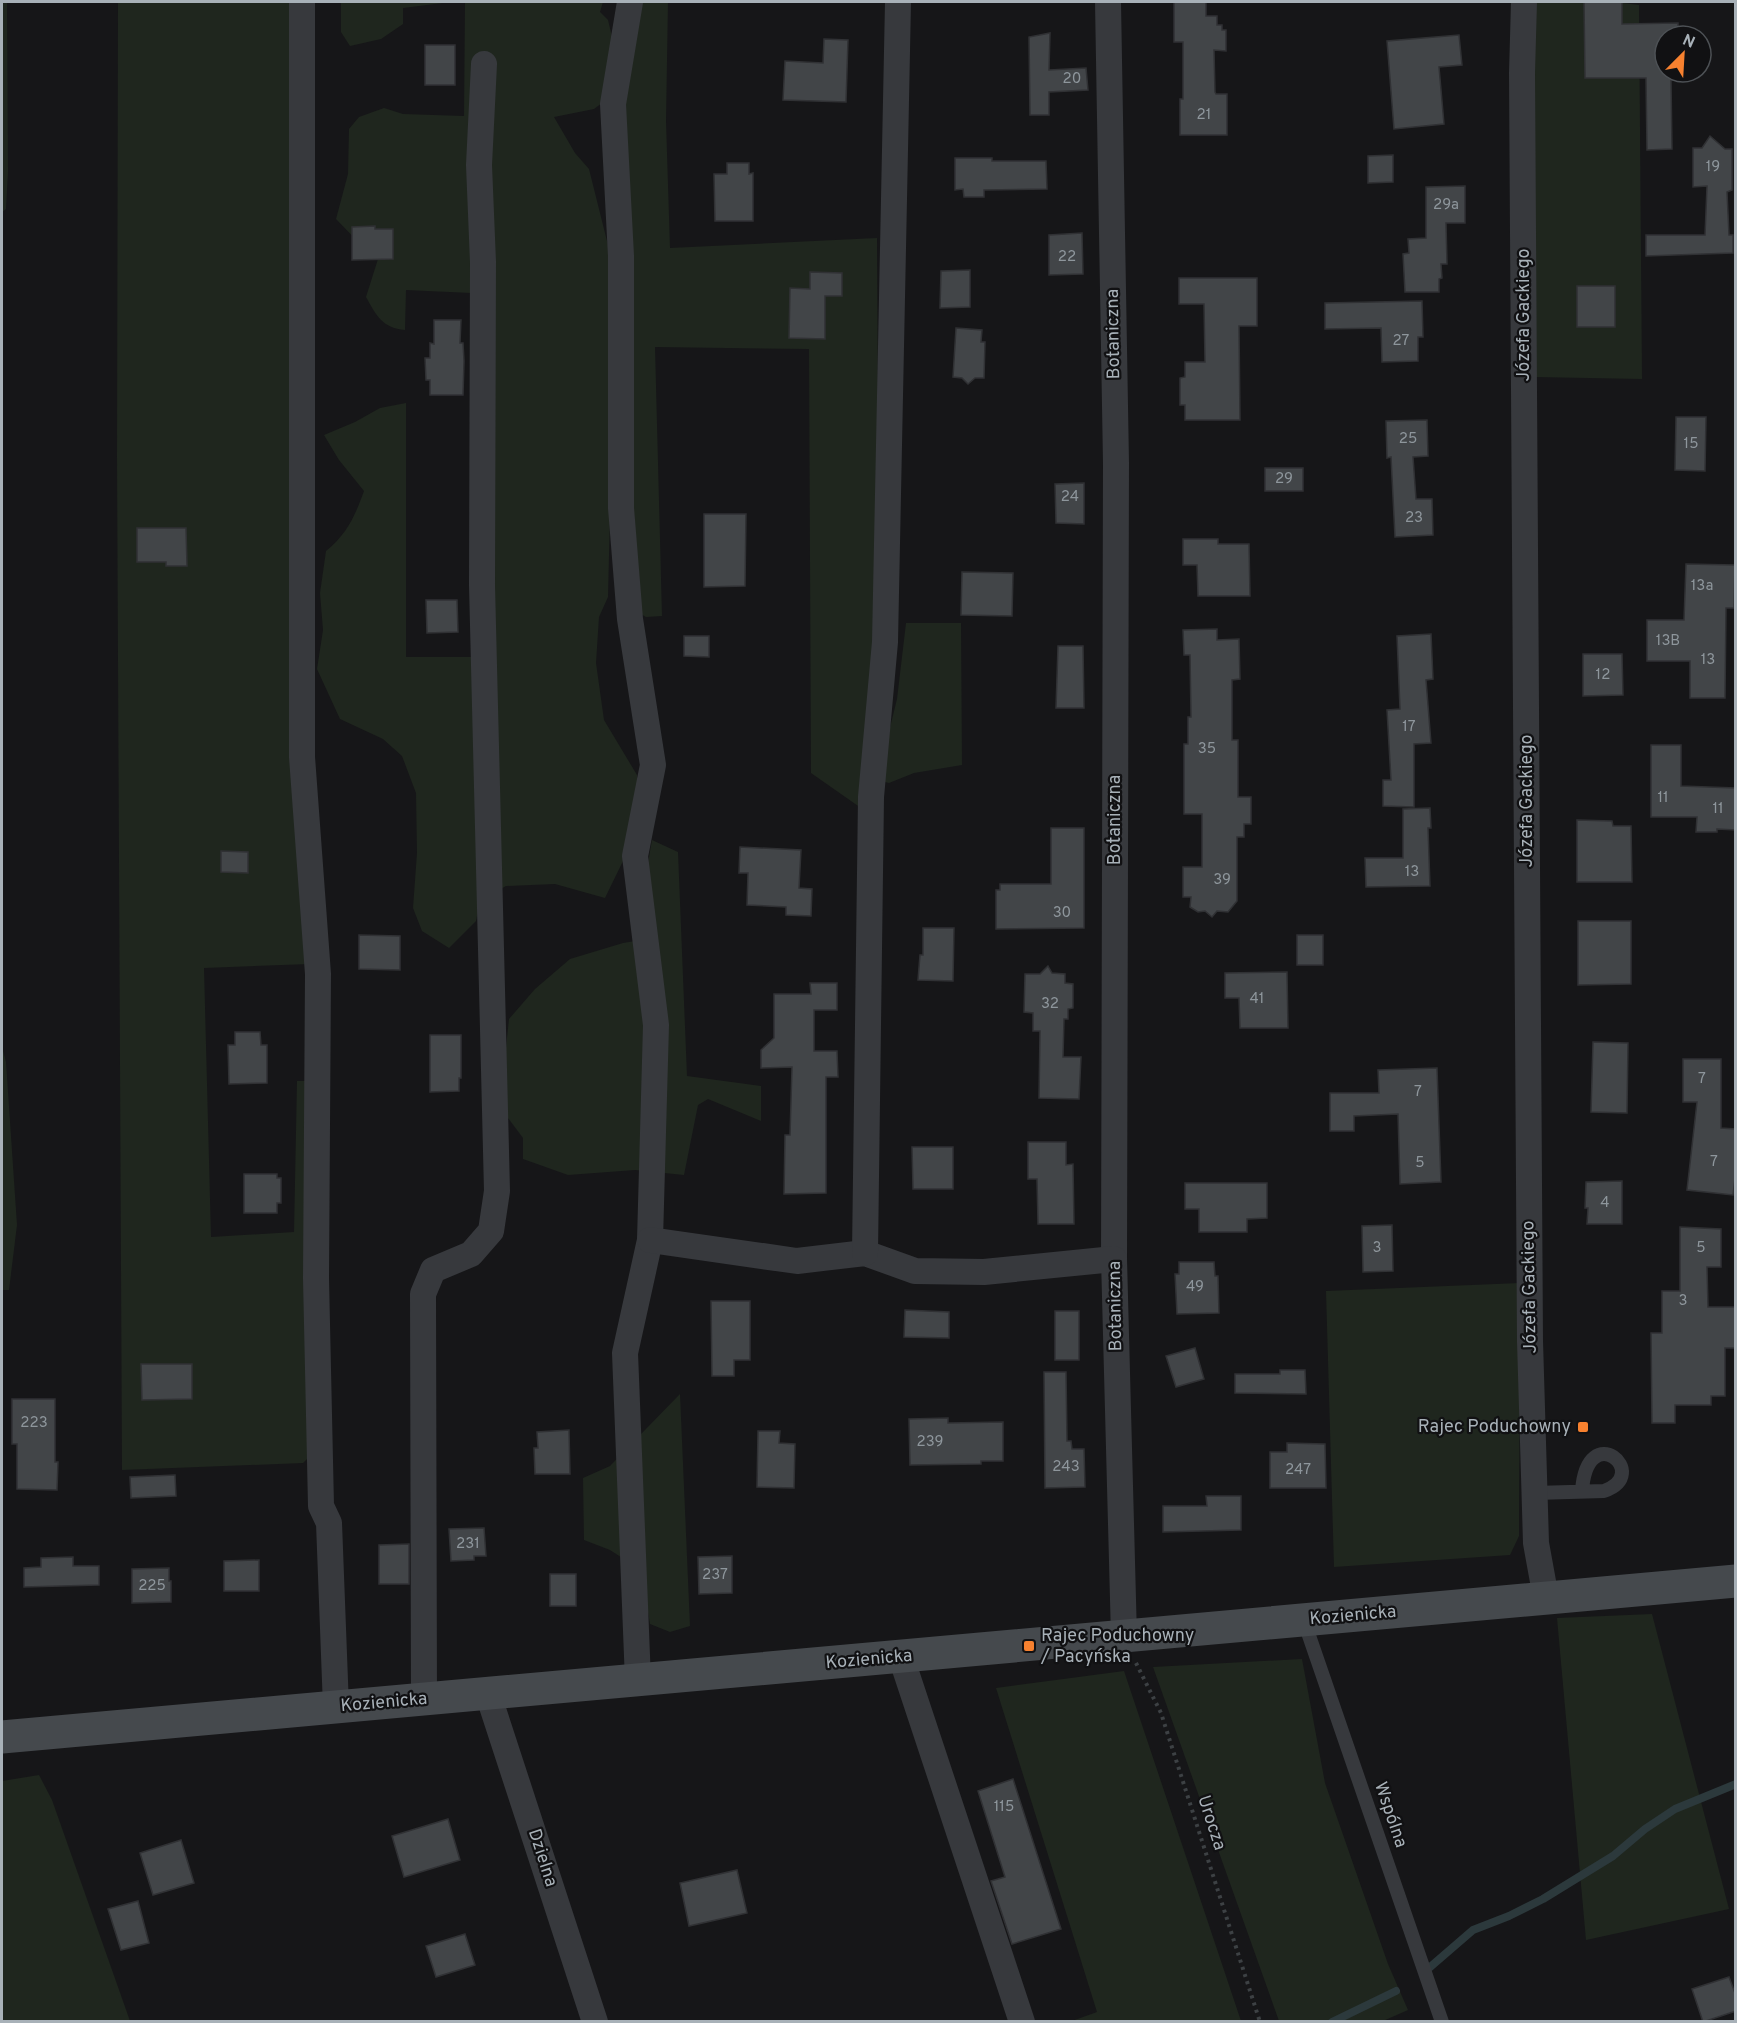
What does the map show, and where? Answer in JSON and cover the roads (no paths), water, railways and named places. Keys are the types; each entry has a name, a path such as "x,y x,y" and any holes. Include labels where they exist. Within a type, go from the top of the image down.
{"main road":[{"name":"Kozienicka","path":"2,1737 1124,1638 1736,1581"}],"street":[{"path":"302,2 302,757 318,974 316,1278 321,1506 329,1523 336,1707"},
{"path":"630,2 613,104 621,256 621,508 630,619 653,765 635,856 656,1025 650,1240 625,1353 638,1681"},
{"path":"865,1253 871,797 885,642 898,2"},
{"name":"Botaniczna","path":"1108,2 1116,463 1114,1259 1124,1638"},
{"name":"Józefa Gackiego","path":"1524,2 1522,85 1530,1341 1536,1544 1546,1599"},
{"path":"424,1700 423,1294 433,1270 471,1254 490,1231 497,1191 482,585 483,262 479,165 484,64"},
{"path":"650,1240 797,1261 865,1253 915,1271 984,1272 1114,1259"},
{"path":"901,1657 1022,2022"},
{"name":"Dzielna","path":"488,1694 595,2022"}],"lane":[{"path":"1535,1492 1582,1491"},
{"name":"Wspólna","path":"1304,1621 1442,2022"}],"waterway":[{"path":"1429,1968 1473,1930 1543,1899 1613,1856 1645,1829 1675,1809 1736,1784"},
{"path":"1332,2022 1396,1991"}],"place":[{"name":"Rajec Poduchowny","path":"1583,1427"},
{"name":"Rajec Poduchowny / Pacyńska","path":"1029,1646"}]}
